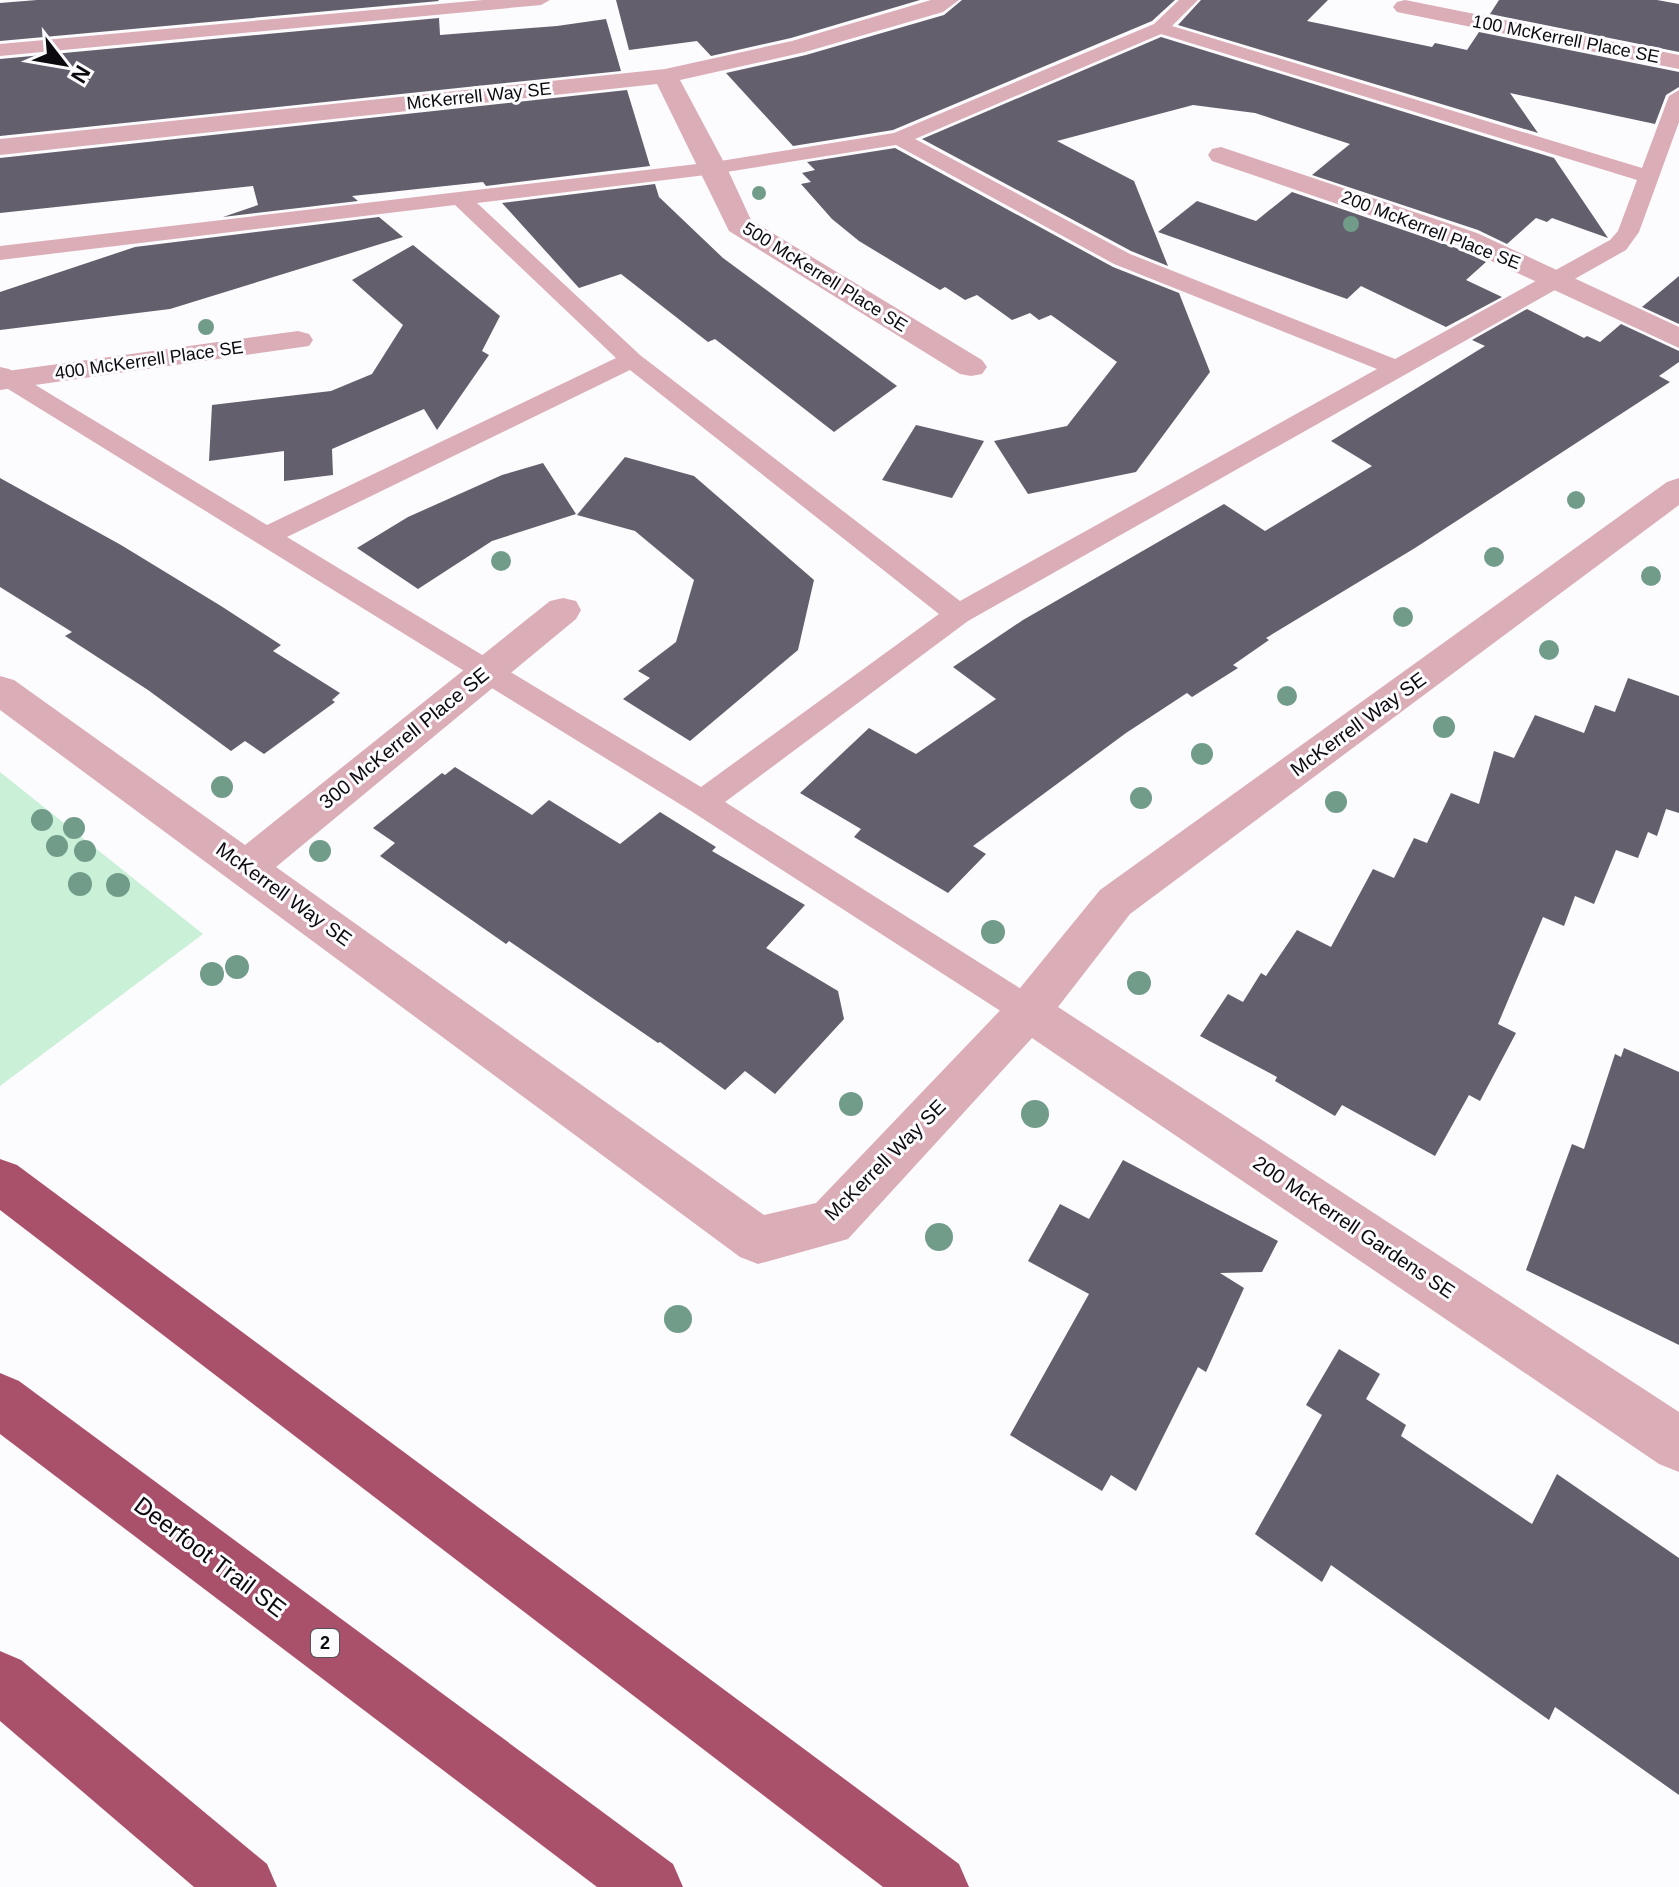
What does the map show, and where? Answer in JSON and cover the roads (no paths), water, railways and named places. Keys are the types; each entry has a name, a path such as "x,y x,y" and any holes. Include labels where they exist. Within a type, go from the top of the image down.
{"highway":[{"path":"0,1181 936,1887"},
{"name":"Deerfoot Trail SE","path":"0,1400 650,1887"},
{"path":"0,1681 244,1887"}],"street":[{"name":"McKerrell Way SE","path":"0,147 665,76 797,47 935,7 948,0"},
{"name":"100 McKerrell Place SE","path":"1405,7 1679,62"},
{"name":"500 McKerrell Place SE","path":"665,76 714,168 739,225 971,367"},
{"name":"200 McKerrell Place SE","path":"1221,155 1458,236 1679,339"},
{"name":"400 McKerrell Place SE","path":"3,378 298,340"},
{"name":"McKerrell Way SE","path":"0,690 758,1240 830,1223 1028,1011 1115,902 1674,499"},
{"name":"300 McKerrell Place SE","path":"247,867 563,610"},
{"name":"200 McKerrell Gardens SE","path":"1028,1011 1679,1444"}],"lane":[{"path":"0,50 541,0"},
{"path":"0,253 714,168 899,138 1160,28 1189,0"},
{"path":"1160,28 1648,177"},
{"path":"702,803 958,614 1558,280 1623,239 1679,96"},
{"path":"899,138 1122,259 1398,369"},
{"path":"462,200 632,360 958,614"},
{"path":"264,537 632,360"},
{"path":"3,378 702,803 1028,1011"}]}
